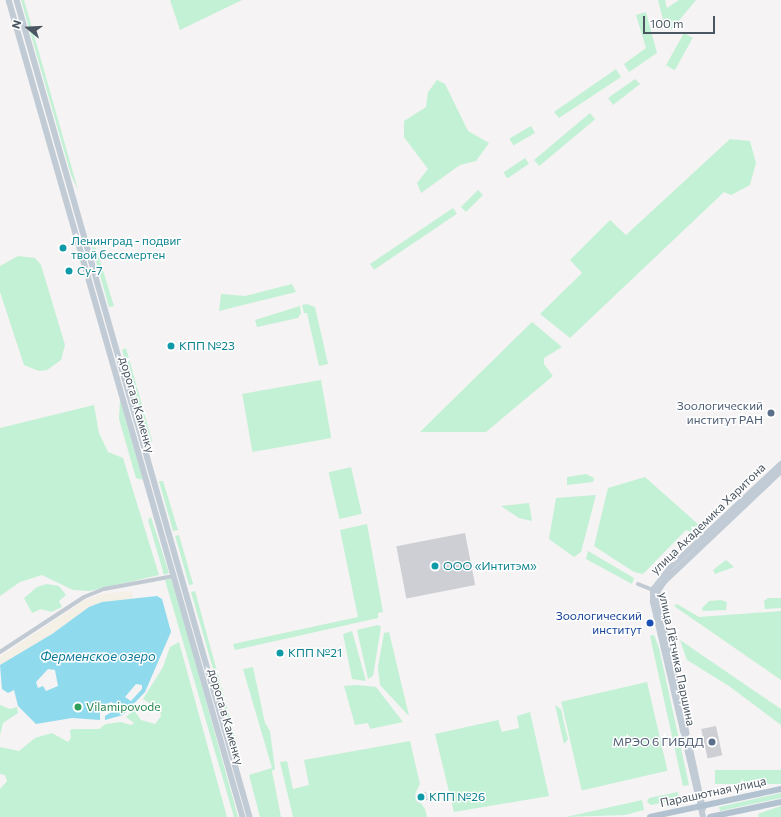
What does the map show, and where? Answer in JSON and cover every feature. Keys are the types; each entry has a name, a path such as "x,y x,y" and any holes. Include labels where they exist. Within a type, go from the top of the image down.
{"main road":[{"name":"дорога в Каменку","path":"9,0 243,817"},
{"name":"дорога в Каменку","path":"17,0 250,817"},
{"name":"улица Академика Харитона","path":"653,590 670,568 781,464"},
{"name":"улица Академика Харитона","path":"657,597 664,582 781,471"},
{"name":"улица Лётчика Паршина","path":"653,590 654,609 701,806"},
{"name":"улица Лётчика Паршина","path":"657,597 703,817"},
{"name":"Парашютная улица","path":"650,817 781,789"},
{"name":"Парашютная улица","path":"710,817 781,802"}],"street":[{"path":"0,652 84,597 104,589 174,576"},
{"name":"улица Лётчика Паршина","path":"638,584 653,590"}],"green space":[{"path":"21,0 24,0 78,190 71,175"},
{"path":"170,0 242,0 180,30"},
{"path":"658,0 665,0 667,8 679,0 696,0 672,29 665,27"},
{"path":"646,12 657,53 629,72 624,64 646,48 636,15"},
{"path":"684,33 693,38 675,70 666,65"},
{"path":"616,69 621,77 559,118 554,112"},
{"path":"635,79 640,84 613,105 608,98"},
{"path":"437,80 445,84 468,131 489,143 476,161 460,165 421,193 417,183 428,169 404,137 404,121 426,107 428,92"},
{"path":"590,113 595,119 539,166 534,160"},
{"path":"531,126 535,133 513,145 509,138"},
{"path":"730,139 750,141 756,163 750,185 731,195 724,192 570,338 540,314 582,273 570,260 610,220 626,235"},
{"path":"525,158 529,164 507,178 503,173"},
{"path":"478,190 483,195 466,212 461,207"},
{"path":"453,208 457,214 374,270 370,264"},
{"path":"92,247 96,248 114,306 109,307"},
{"path":"18,256 35,258 41,265 65,345 61,360 47,370 39,371 24,365 0,292 0,266"},
{"path":"292,284 296,292 219,311 221,294 245,296"},
{"path":"307,304 315,307 328,364 319,366 307,313 304,313 302,305"},
{"path":"300,306 301,313 298,318 257,327 255,320"},
{"path":"532,322 562,347 544,358 544,364 553,376 486,432 420,432"},
{"path":"126,348 152,441 150,444 122,350"},
{"path":"321,380 331,438 252,452 242,394"},
{"path":"120,400 143,480 136,478 119,419"},
{"path":"94,405 99,433 108,452 123,458 159,575 90,591 73,590 42,575 20,582 0,596 0,428"},
{"path":"351,467 362,514 339,519 329,472"},
{"path":"586,474 594,478 593,482 567,485 567,477"},
{"path":"645,477 699,525 694,533 686,530 643,574 634,572 594,546 608,488"},
{"path":"159,481 163,481 178,530 173,531"},
{"path":"596,495 581,552 574,557 549,539 556,498"},
{"path":"529,503 532,521 519,518 501,506"},
{"path":"151,517 169,573 164,575 148,520"},
{"path":"367,524 383,612 378,613 378,618 235,650 233,644 358,617 340,530"},
{"path":"179,535 193,584 189,585 175,536"},
{"path":"588,551 634,578 632,584 586,559"},
{"path":"726,560 734,567 715,574 713,570"},
{"path":"171,579 238,817 234,817 165,580"},
{"path":"47,584 59,586 66,595 59,601 62,607 51,612 41,609 32,613 24,598 37,587"},
{"path":"195,591 243,766 241,766 191,592"},
{"path":"768,598 781,598 781,608 765,609 764,601"},
{"path":"721,600 727,602 726,610 703,611 702,608 709,601"},
{"path":"677,604 699,617 781,611 781,680 674,606"},
{"path":"378,625 381,627 373,676 368,679 357,630"},
{"path":"352,631 366,681 352,679 343,634"},
{"path":"389,632 409,716 380,685 378,667 384,633"},
{"path":"654,635 659,648 689,785 683,786 650,636"},
{"path":"680,640 781,709 781,725 729,686 687,660"},
{"path":"179,642 227,817 0,817 0,789 7,781 5,775 0,774 0,747 19,751 35,738 52,733 68,742 71,738 70,730 99,729 106,724 121,722 131,725 134,723 126,717 134,710 141,720 155,724 161,716 160,710 143,699 163,667 170,647"},
{"path":"253,667 265,723 270,731 275,769 272,771 281,817 260,817 249,775 272,768 243,669"},
{"path":"647,682 667,771 582,790 561,702"},
{"path":"357,685 376,687 403,722 370,729 368,723 355,725 344,686"},
{"path":"0,705 10,709 17,707 18,713 3,723 0,735"},
{"path":"555,705 561,709 568,739 564,744"},
{"path":"530,712 549,796 454,812 435,734 498,720 502,732 519,728 517,716"},
{"path":"410,741 420,784 415,794 417,803 420,802 425,809 427,817 293,817 280,762 287,761 293,789 309,785 304,760"},
{"path":"715,770 781,770 781,784 715,784"},
{"path":"678,792 679,799 651,805 647,802 649,798"},
{"path":"781,793 781,798 720,811 719,807"},
{"path":"642,800 644,810 625,815 566,817"},
{"path":"781,806 781,817 759,817 758,814"}],"sand":[{"path":"132,591 133,600 102,602 89,607 52,634 0,665 0,657 85,600 102,594"}],"water":[{"name":"Ферменское озеро","path":"157,596 162,599 171,632 145,692 123,715 105,720 105,716 115,710 117,705 111,702 100,709 100,720 72,718 36,724 18,706 14,690 8,693 2,689 0,665 52,634 89,607 102,602","holes":["48,669 55,670 58,686 46,691 43,686 38,688 36,682","136,684 142,685 142,689 131,701 125,697"]}],"building":[{"path":"169,341 173,341 175,342 175,350 169,351 166,348 166,344"},
{"name":"ООО «Интитэм»","path":"465,533 475,585 406,598 396,546"},
{"name":"МРЭО 6 ГИБДД","path":"716,726 722,755 708,758 701,729"},
{"name":"КПП №26","path":"426,792 428,800 417,802 415,795"}],"place":[{"name":"Ленинград - подвиг твой бессмертен","path":"63,248"},
{"name":"Су-7","path":"69,271"},
{"name":"КПП №23","path":"171,346"},
{"name":"Зоологический институт РАН","path":"771,413"},
{"name":"ООО «Интитэм»","path":"435,566"},
{"name":"Зоологический институт","path":"650,623"},
{"name":"КПП №21","path":"280,653"},
{"name":"Vilamipovode","path":"78,707"},
{"name":"МРЭО 6 ГИБДД","path":"712,742"},
{"name":"КПП №26","path":"421,797"}]}
